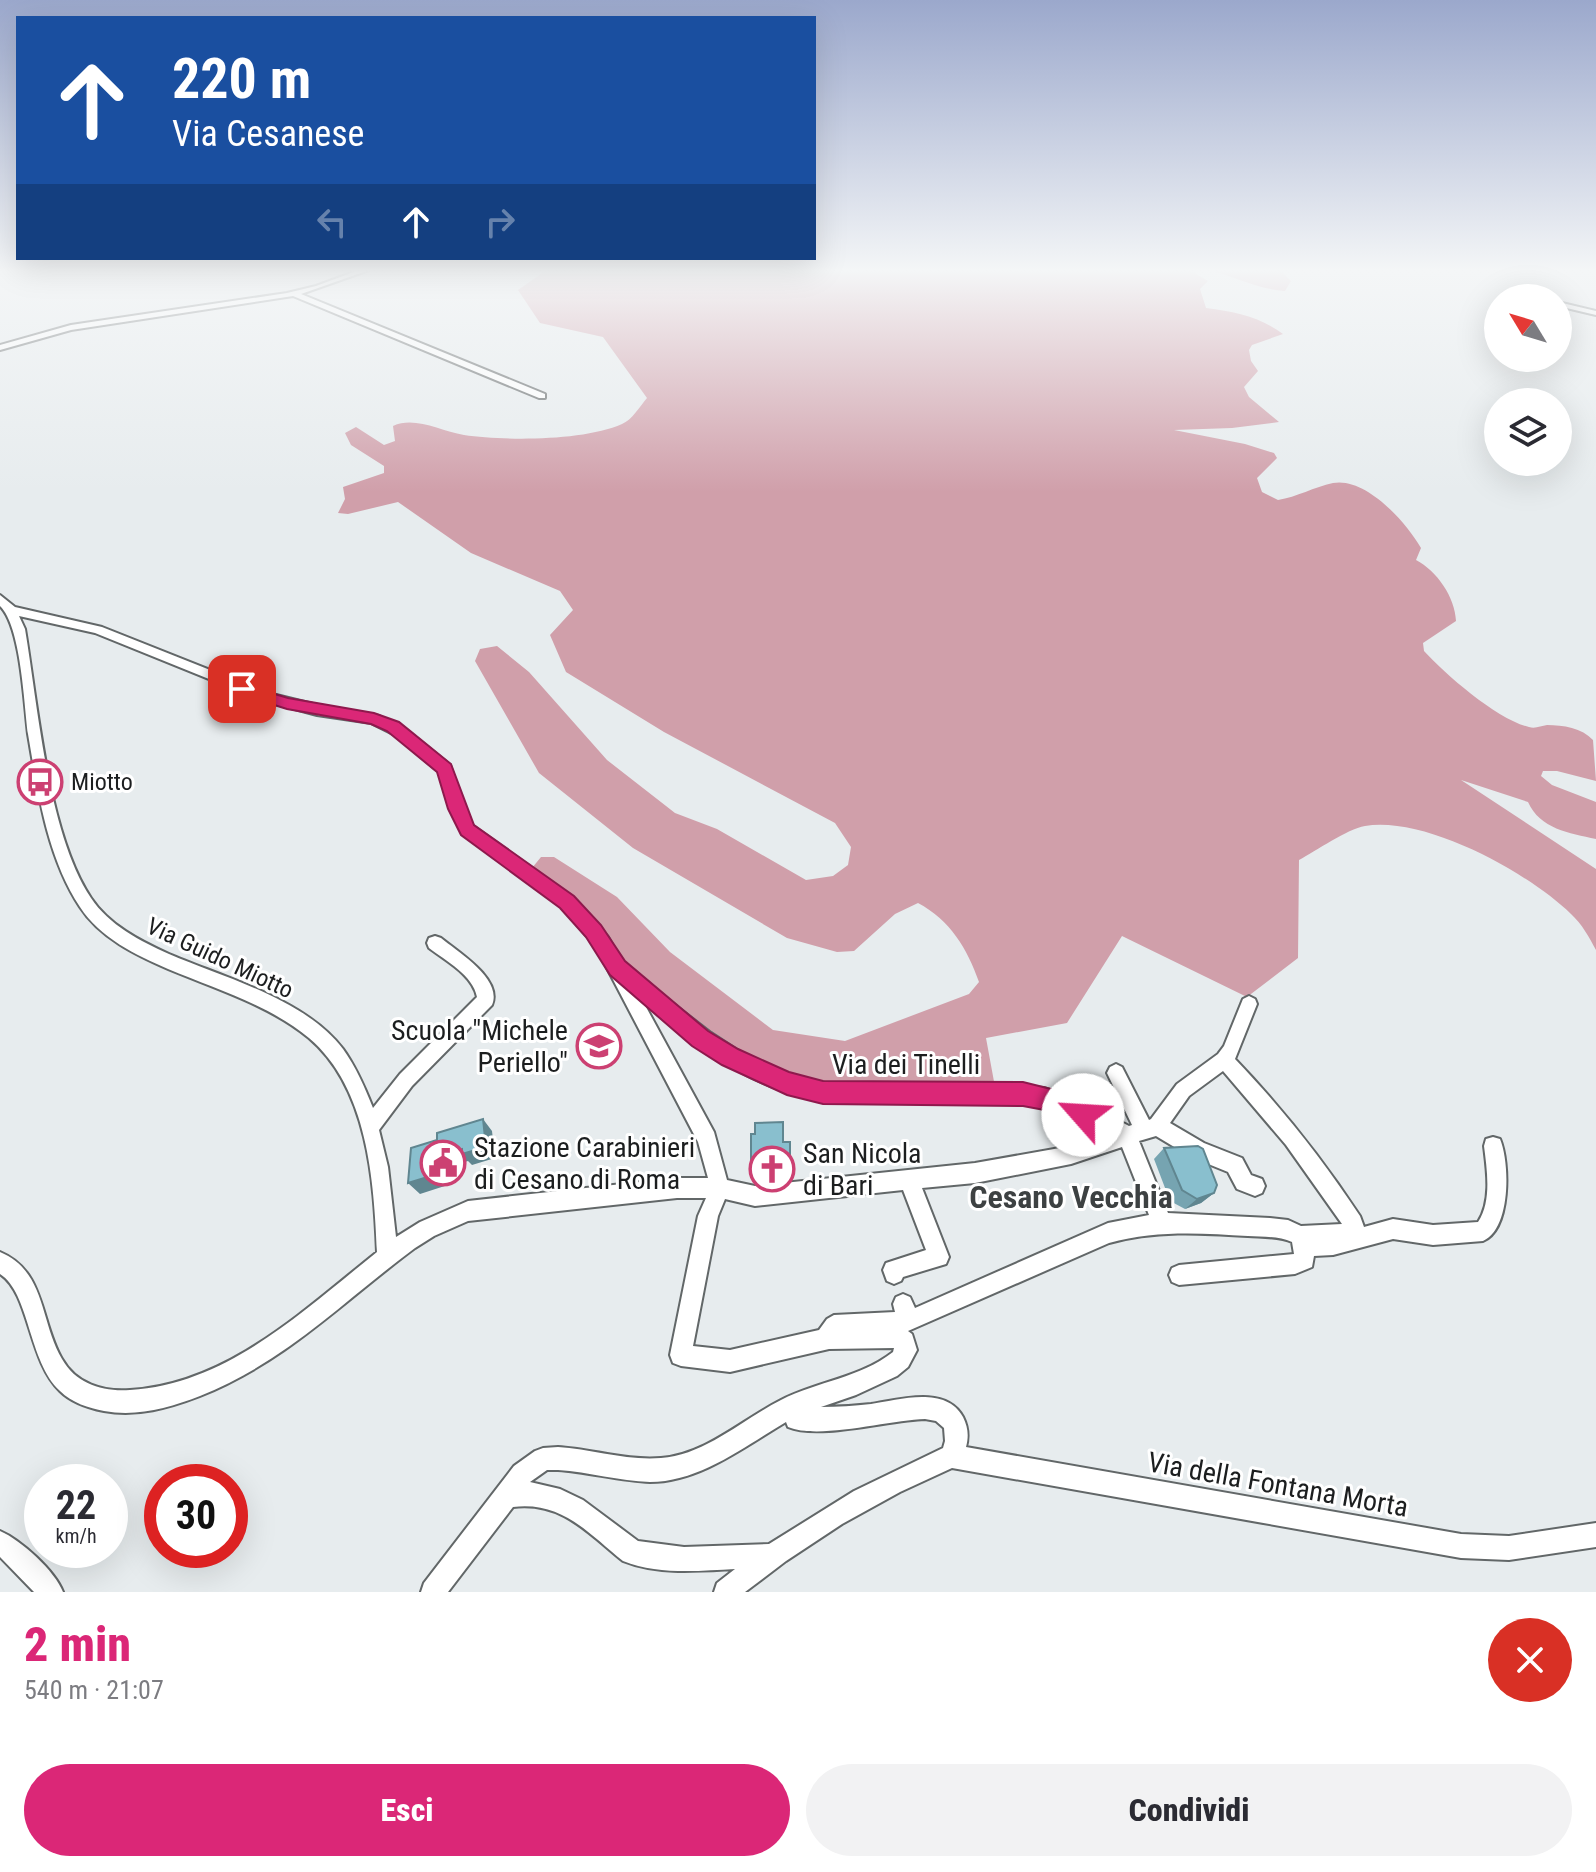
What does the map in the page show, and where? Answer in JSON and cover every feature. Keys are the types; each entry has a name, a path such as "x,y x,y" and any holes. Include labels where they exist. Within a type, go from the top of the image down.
{"street":[{"path":"414,343 542,396"},
{"path":"6,604 98,630 265,697 317,710 374,719 393,727 445,769 457,809 468,830 576,910 617,968 707,1139 720,1188 708,1216 681,1355 730,1361 829,1338 898,1337 904,1342 906,1354 899,1364 790,1407 696,1459 663,1470 543,1459 522,1474 433,1592"},
{"name":"Via Guido Miotto","path":"6,604 19,629 58,843 84,901 110,929 141,950 231,987 315,1032 340,1059 369,1128 385,1202 387,1254"},
{"path":"369,1128 406,1080 486,1000 485,989 475,977 435,943"},
{"name":"Via dei Tinelli","path":"617,968 700,1039 730,1057 787,1083 839,1094 1002,1093 1040,1096 1235,1165 1244,1182 1255,1186"},
{"path":"0,1262 20,1275 41,1340 59,1374 91,1398 119,1402 170,1395 237,1367 310,1320 387,1254 428,1226 482,1208 677,1188 720,1188 763,1196 909,1180 1047,1161 1143,1131 1183,1090 1224,1060 1239,1037 1249,1004"},
{"path":"1224,1060 1268,1105 1315,1163 1354,1228 1349,1233 1302,1242"},
{"path":"1116,1073 1143,1131 1163,1224"},
{"path":"829,1338 829,1331 834,1326 905,1312 1131,1226 1163,1224 1283,1229 1302,1242 1333,1245 1393,1229 1433,1235 1483,1231 1488,1225 1495,1193 1493,1146"},
{"path":"894,1274 893,1270 939,1257 909,1180"},
{"path":"1179,1275 1295,1264 1305,1260 1302,1242"},
{"path":"726,1592 771,1556 909,1475 951,1456 958,1443 958,1432 950,1418 938,1410 928,1408 844,1418 796,1419 790,1407"},
{"name":"Via della Fontana Morta","path":"951,1456 1461,1546 1509,1548 1596,1535"},
{"path":"507,1496 540,1493 558,1498 632,1552 646,1556 673,1559 771,1556"},
{"path":"0,1543 12,1551 51,1592"}],"shaded area":[{"path":"608,343 1257,343 1249,350 1251,361 1258,371 1244,387 1249,397 1279,422 1232,428 1174,430 1274,453 1277,458 1257,478 1262,492 1278,500 1333,483 1346,483 1371,494 1395,514 1414,537 1421,548 1416,560 1438,578 1452,603 1456,621 1423,643 1424,651 1459,684 1516,723 1531,728 1547,725 1572,728 1593,740 1596,781 1557,771 1543,771 1541,776 1552,785 1596,802 1596,839 1548,824 1528,802 1461,780 1596,869 1596,950 1571,914 1553,898 1503,866 1475,851 1417,830 1390,825 1365,826 1299,860 1298,958 1247,997 1122,936 1067,1023 986,1038 995,1087 857,1088 812,1084 752,1061 686,1020 622,965 562,891 532,868 541,857 554,857 617,897 670,952 773,1030 845,1041 969,994 979,982 956,936 939,918 918,903 895,914 854,951 837,952 787,938 633,848 539,773 475,661 480,649 497,646 529,672 607,760 675,813 717,829 806,880 833,876 848,865 851,847 835,823 664,732 566,672 550,635 573,610 560,591 471,553 398,502 348,514 338,513 345,499 343,487 384,473 384,466 351,445 345,433 356,427 384,445 395,441 393,426 401,423 428,425 464,435 566,437 606,430 626,422 647,398"}],"building":[{"path":"483,1119 486,1147 462,1154 462,1149 443,1155 444,1172 408,1183 411,1148 437,1140 437,1133"},
{"path":"783,1122 783,1142 790,1142 790,1165 751,1168 751,1134 755,1134 755,1123"},
{"path":"1198,1146 1203,1149 1217,1185 1214,1193 1197,1199 1182,1190 1164,1148"}],"place":[{"name":"Miotto","path":"40,782"},
{"name":"Scuola \"Michele Periello\"","path":"599,1046"},
{"name":"Stazione Carabinieri di Cesano di Roma","path":"443,1163"},
{"name":"San Nicola di Bari","path":"772,1169"}],"district":[{"name":"Cesano Vecchia","path":"1071,1197"}],"route":[{"path":"242,689 287,704 374,719 393,727 445,769 457,809 468,830 567,902 594,931 617,968 649,992 700,1039 730,1057 776,1079 823,1092 1023,1094 1065,1103 1083,1115"}]}
